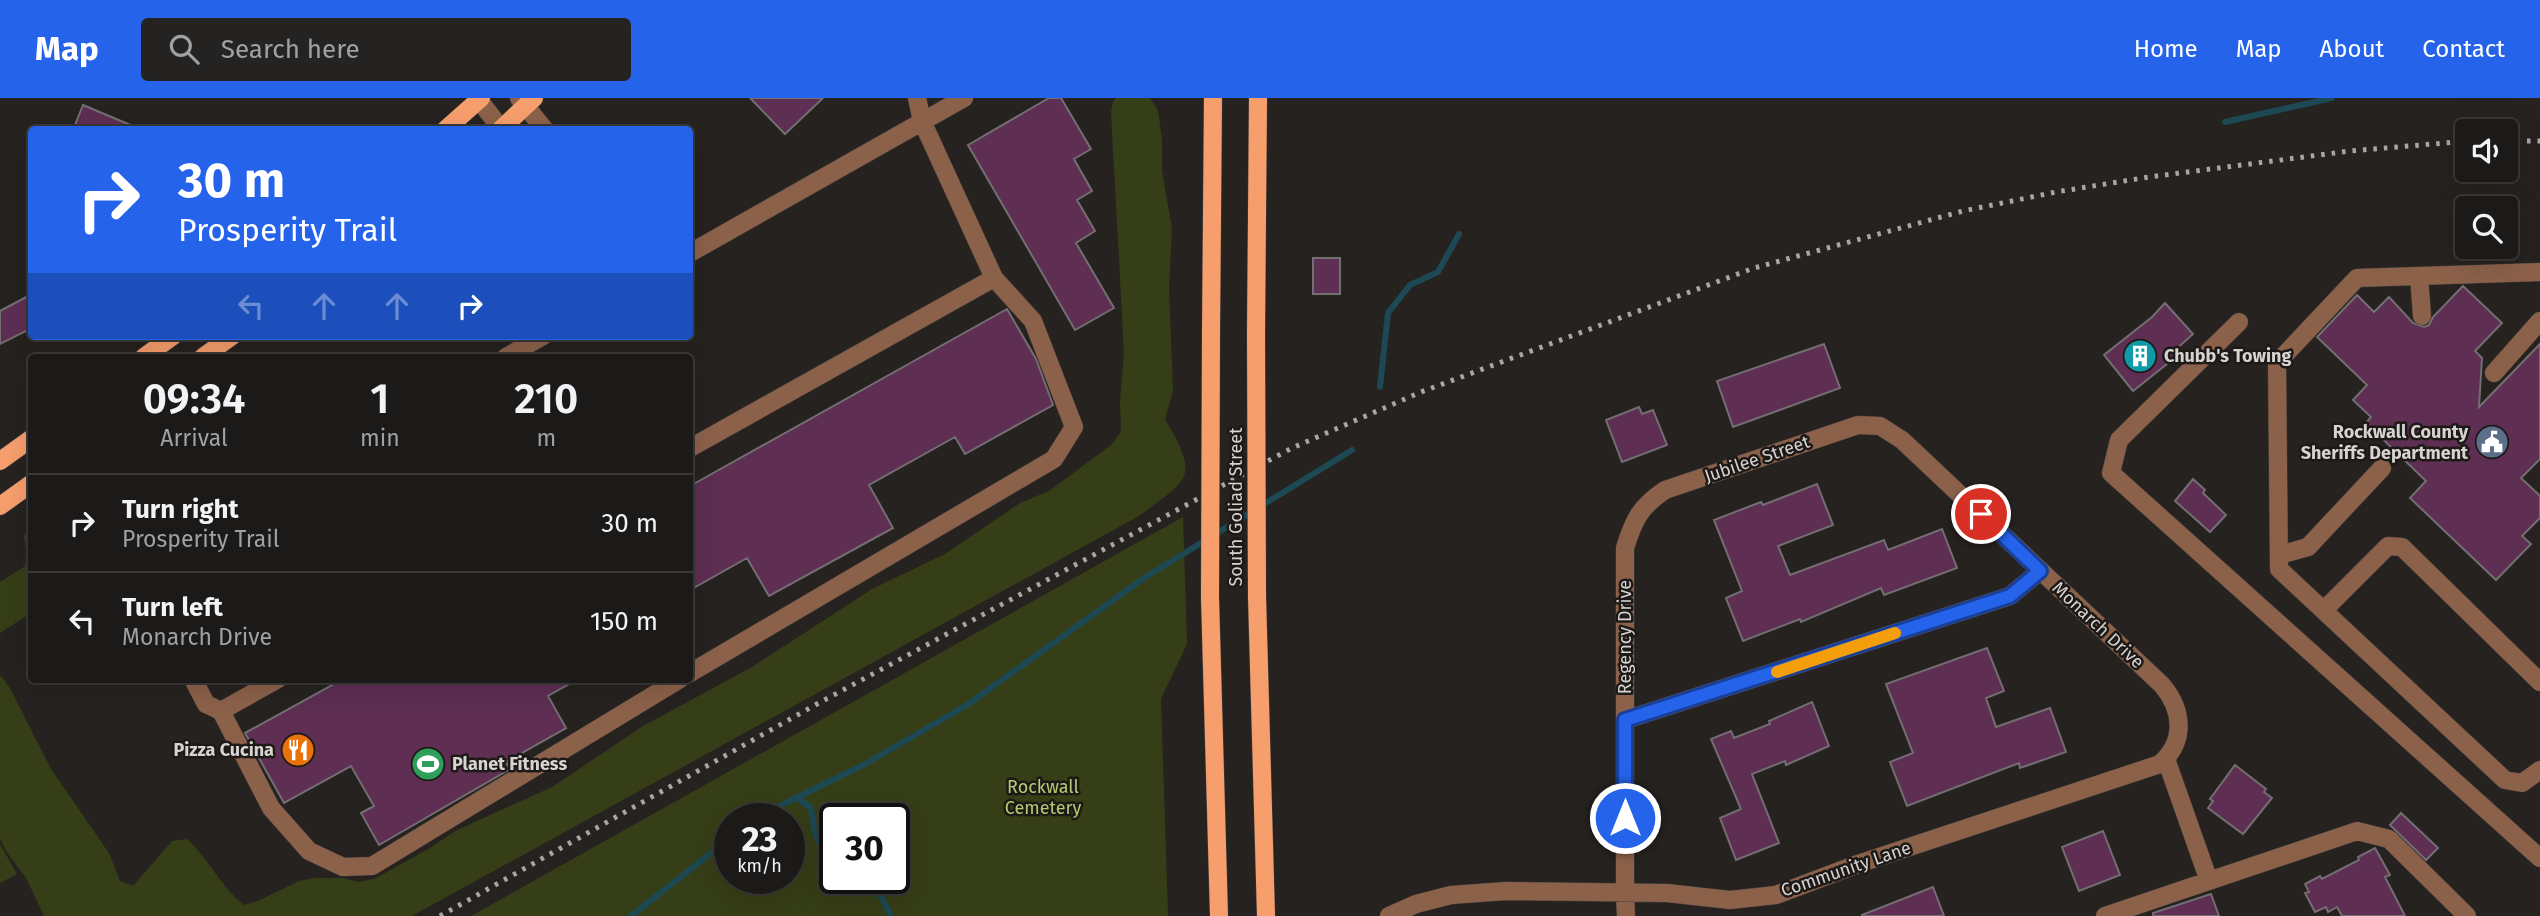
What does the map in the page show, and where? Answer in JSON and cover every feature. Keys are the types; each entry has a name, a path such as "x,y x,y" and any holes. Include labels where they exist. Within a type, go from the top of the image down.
{"main road":[{"name":"South Goliad Street","path":"1213,98 1210,597 1219,916"},
{"name":"South Goliad Street","path":"1258,98 1257,596 1266,916"},
{"path":"450,126 480,99"},
{"path":"504,126 526,101"},
{"path":"148,354 167,340"},
{"path":"208,354 227,340"},
{"path":"0,461 28,441"},
{"path":"0,506 28,486"}],"street":[{"path":"693,671 1054,458 1074,427 1033,321 993,278 922,121 917,98"},
{"path":"693,251 964,98"},
{"path":"480,99 499,126"},
{"path":"526,101 542,126"},
{"path":"2539,275 2357,278 2277,363 2279,569 2505,780 2522,783 2540,770"},
{"path":"2419,276 2422,316"},
{"path":"693,446 993,278"},
{"path":"2494,373 2540,321"},
{"path":"2239,322 2119,440 2111,473 2540,858"},
{"path":"511,354 536,340"},
{"name":"Jubilee Street","path":"1641,511 1648,502 1665,490 1858,425 1880,426"},
{"name":"Monarch Drive","path":"1880,426 1902,440 2162,685 2172,697 2180,727 2176,744 2166,759"},
{"path":"2279,555 2308,547 2382,468"},
{"name":"Regency Drive","path":"1626,916 1625,548 1633,521 1641,511"},
{"path":"2324,610 2388,546 2402,547 2540,682"},
{"path":"1625,720 2010,596 2040,571"},
{"path":"195,683 206,704 221,711 271,808 309,851 343,867 372,866 673,683"},
{"path":"221,711 271,683"},
{"path":"2166,759 2209,881"},
{"name":"Community Lane","path":"1389,916 1416,904 1451,895 1506,891 1667,893 1730,900 1776,895 1858,864 2160,764 2166,759"},
{"path":"2105,916 2357,831 2389,839 2467,916"}],"green space":[{"path":"1116,98 1150,98 1158,110 1162,139 1162,170 1172,229 1169,288 1173,391 1165,419 1183,454 1185,465 1184,475 1170,493 1139,516 412,916 44,916 26,878 0,838 0,675 10,688 51,769 109,853 120,881 133,886 172,841 187,839 228,890 244,905 299,881 314,878 344,878 358,882 374,879 455,831 552,787 643,726 752,667 872,589 945,554 1020,503 1049,491 1111,445 1121,432 1120,401 1124,353 1111,112"},
{"name":"Rockwall Cemetery","path":"1183,517 1187,644 1161,699 1168,916 471,916"},
{"path":"28,529 28,615 0,633 0,582 25,566 24,536"},
{"path":"0,844 17,874 0,883"}],"building":[{"path":"750,98 823,98 785,134"},
{"path":"1049,98 1061,98 1091,149 1074,159 1092,191 1077,200 1095,231 1076,243 1114,308 1075,330 968,145"},
{"path":"83,105 133,126 75,126"},
{"path":"1313,258 1340,258 1340,294 1313,294"},
{"name":"Rockwall County Sheriffs Department","path":"2463,286 2502,323 2475,351 2482,358 2479,407 2540,344 2540,459 2521,478 2540,496 2540,518 2522,536 2531,544 2496,580 2410,498 2426,481 2366,423 2371,417 2353,400 2367,385 2317,337 2357,295 2374,312 2389,297 2413,323 2424,327 2429,325 2433,317"},
{"path":"28,296 28,330 0,344 0,311"},
{"name":"Chubb's Towing","path":"2165,303 2193,334 2173,352 2177,356 2133,391 2104,355 2152,317"},
{"path":"1007,309 1036,359 1053,405 965,454 955,437 869,485 893,528 769,596 747,558 693,588 693,484"},
{"path":"1824,344 1840,388 1733,427 1717,381"},
{"path":"1639,407 1642,414 1653,410 1667,445 1622,462 1606,420"},
{"path":"2193,479 2226,515 2210,532 2175,501"},
{"path":"1817,484 1833,525 1778,546 1790,575 1884,540 1888,550 1942,529 1957,568 1884,595 1881,588 1801,622 1800,619 1743,641 1726,598 1742,591 1714,520"},
{"path":"1987,648 2004,691 1986,698 1996,727 2050,708 2066,752 2020,768 2019,763 1907,806 1890,762 1913,753 1886,684"},
{"name":"Planet Fitness","path":"336,683 571,683 548,696 566,728 506,762 510,769 379,845 361,813 374,806 351,766 284,803 245,733"},
{"path":"1812,702 1829,746 1786,765 1785,761 1752,774 1779,843 1736,860 1720,818 1741,809 1711,739 1731,731 1734,738 1770,724 1769,721"},
{"path":"2235,765 2266,789 2264,792 2272,798 2243,834 2208,808 2213,801 2210,799"},
{"path":"2401,813 2438,848 2426,860 2390,825"},
{"path":"2103,831 2120,875 2079,891 2062,847"},
{"path":"2375,848 2390,875 2385,877 2405,916 2342,916 2337,907 2328,912 2326,907 2315,912 2305,893 2309,892 2305,884 2320,876 2322,879 2359,860 2358,857"},
{"path":"1933,887 1944,916 1862,916 1862,915"},
{"path":"2211,894 2219,916 2153,916 2153,913"}],"waterway":[{"path":"2225,122 2332,98"},
{"path":"1380,387 1388,313 1410,285 1438,272 1459,234"},
{"path":"786,803 865,764 967,705 1144,578 1352,450"},
{"path":"796,797 811,808 819,843"},
{"path":"631,916 714,851"},
{"path":"880,894 891,916"}],"railway":[{"path":"2518,141 2540,141"},
{"path":"440,916 817,704 1292,448 1421,392 1754,268 1963,211 2149,177 2350,151 2455,142"}],"slow traffic":[{"path":"1777,672 1895,633"}],"place":[{"name":"Chubb's Towing","path":"2140,356"},
{"name":"Rockwall County Sheriffs Department","path":"2492,442"},
{"name":"Pizza Cucina","path":"298,750"},
{"name":"Planet Fitness","path":"428,764"}],"route":[{"path":"1625,818 1625,720 2010,596 2025,585 2040,571 1981,514"}]}
